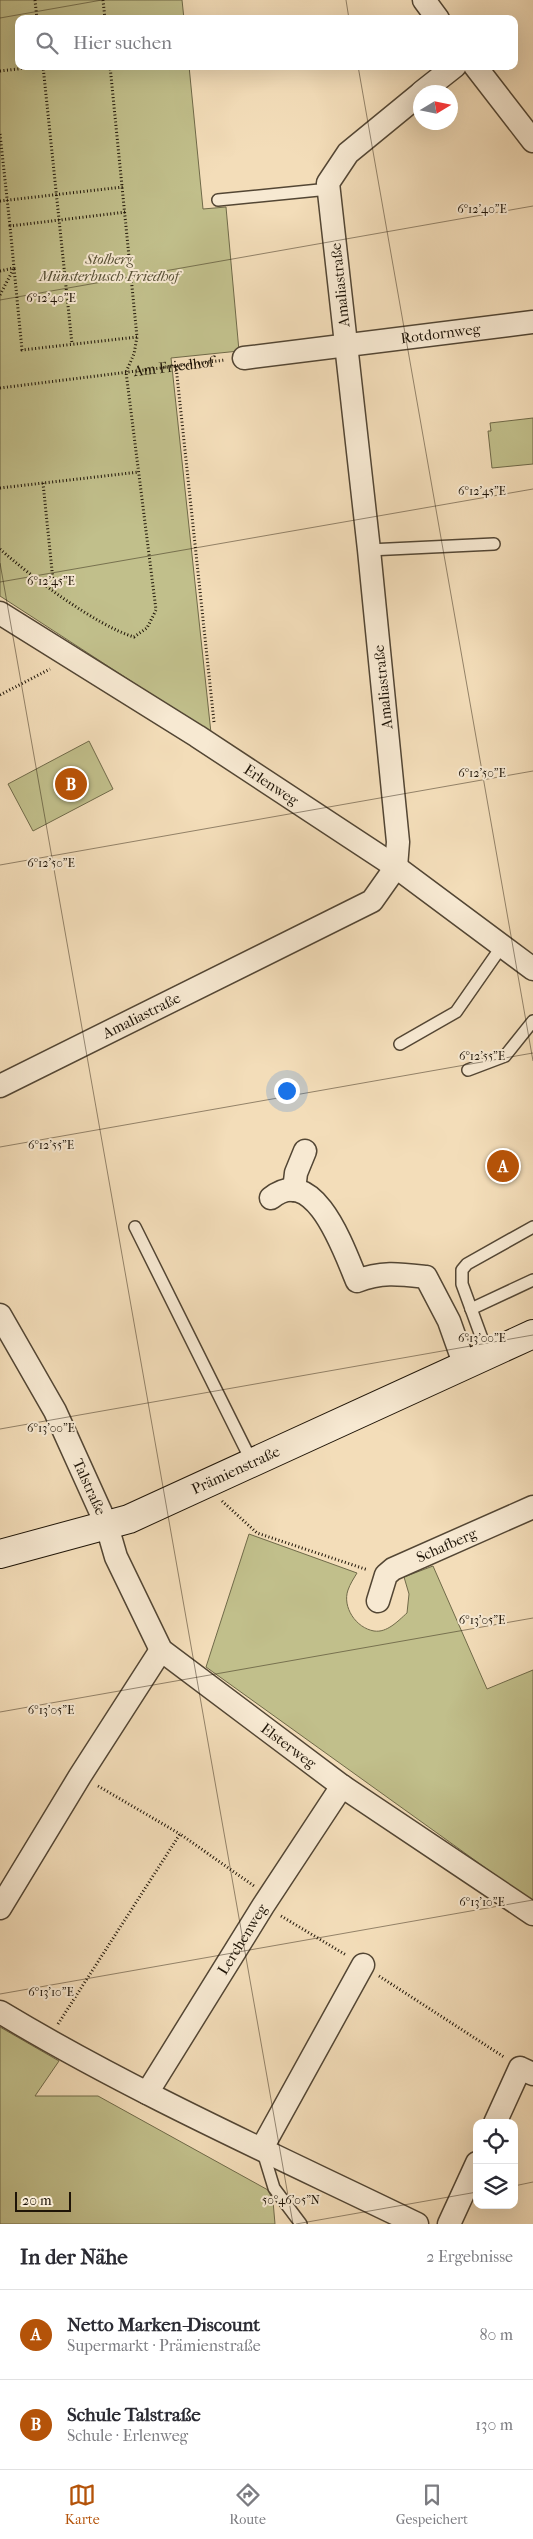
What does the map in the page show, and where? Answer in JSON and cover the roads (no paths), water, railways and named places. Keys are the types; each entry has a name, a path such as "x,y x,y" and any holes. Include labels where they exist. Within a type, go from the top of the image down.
{"street":[{"path":"424,0 435,15"},
{"name":"Amaliastraße","path":"431,85 449,70"},
{"path":"478,70 533,141"},
{"name":"Amaliastraße","path":"0,1086 372,901 396,867 398,842 369,550 328,183 348,153 413,100"},
{"name":"Rotdornweg","path":"346,344 533,322"},
{"path":"244,358 346,344"},
{"name":"Erlenweg","path":"0,613 208,743 396,867 533,970"},
{"path":"294,1190 296,1173 305,1151"},
{"path":"271,1198 282,1191 294,1190 314,1200 326,1216 357,1281 374,1274 394,1273 426,1278 449,1321 476,1361"},
{"name":"Talstraße","path":"0,1315 55,1411 106,1526"},
{"name":"Prämienstraße","path":"0,1554 129,1519 533,1334"},
{"name":"Schafberg","path":"378,1601 386,1575 393,1569 533,1507"},
{"name":"Elsterweg","path":"106,1526 116,1556 161,1650 342,1786 533,1914"},
{"path":"0,1908 80,1776 161,1650"},
{"name":"Lerchenweg","path":"147,2093 266,1901 342,1786"},
{"path":"262,2148 362,1965"},
{"path":"0,2012 47,2040 147,2093 417,2224"},
{"path":"497,2119 527,2071"},
{"path":"449,2224 477,2164"}],"lane":[{"path":"218,200 329,189"},
{"path":"369,550 494,544"},
{"path":"400,1044 456,1012 502,946"},
{"path":"468,1070 505,1056 533,1021"},
{"path":"135,1227 252,1462"},
{"path":"476,1361 471,1309 462,1284 462,1270 467,1264 533,1227"},
{"path":"471,1309 533,1280"},
{"path":"262,2148 274,2188 301,2224"}],"place":[{"name":"Schule Talstraße","path":"71,784"},
{"name":"Netto Marken-Discount","path":"503,1166"}],"park label":[{"name":"Stolberg Münsterbusch Friedhof","path":"109,268"}]}
